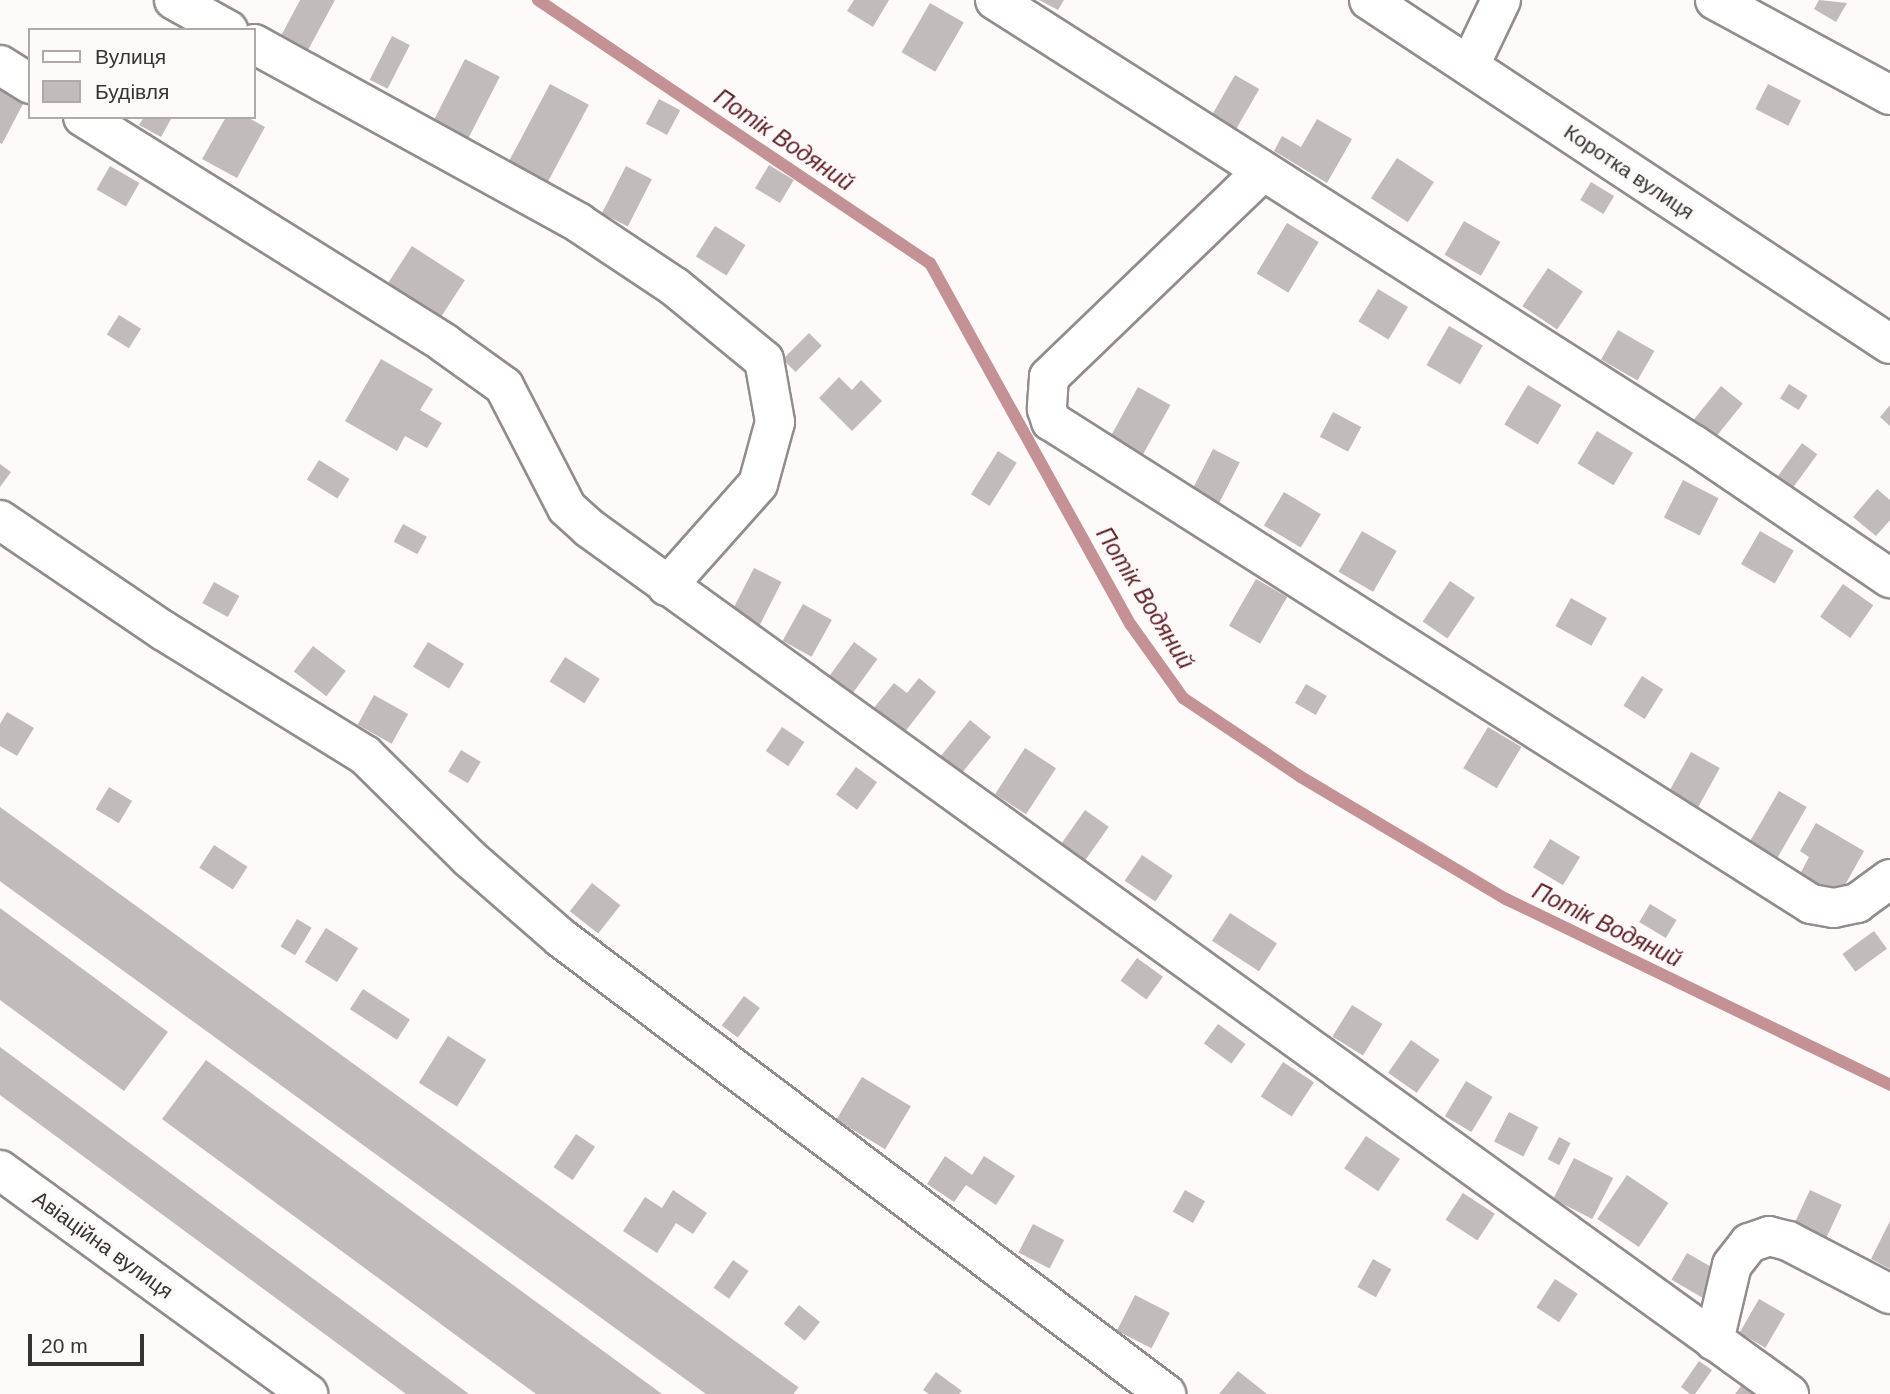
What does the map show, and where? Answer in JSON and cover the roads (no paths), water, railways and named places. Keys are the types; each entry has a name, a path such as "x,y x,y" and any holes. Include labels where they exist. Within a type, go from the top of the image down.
{"street":[{"path":"174,0 224,28"},
{"path":"995,0 1694,445 1890,578"},
{"name":"Коротка вулиця","path":"1369,0 1890,344"},
{"path":"1470,65 1501,0"},
{"path":"1715,0 1890,95"},
{"path":"256,45 579,223 675,287 764,360 775,422 758,484 667,586"},
{"path":"0,65 28,83"},
{"path":"86,119 444,343 504,386 567,508 667,586 1789,1394"},
{"path":"1263,171 1049,377 1047,409 1051,421 1811,904 1834,908 1857,903 1890,879"},
{"path":"0,520 164,631 365,755 469,858 561,938 1166,1394"},
{"name":"Авіаційна вулиця","path":"0,1170 308,1394"},
{"path":"1714,1341 1732,1265 1749,1243 1769,1236 1788,1241 1890,1294"}],"waterway":[{"name":"Потік Водяний","path":"538,0 930,263 1131,625 1183,698 1301,777 1506,899 1890,1085"}]}
